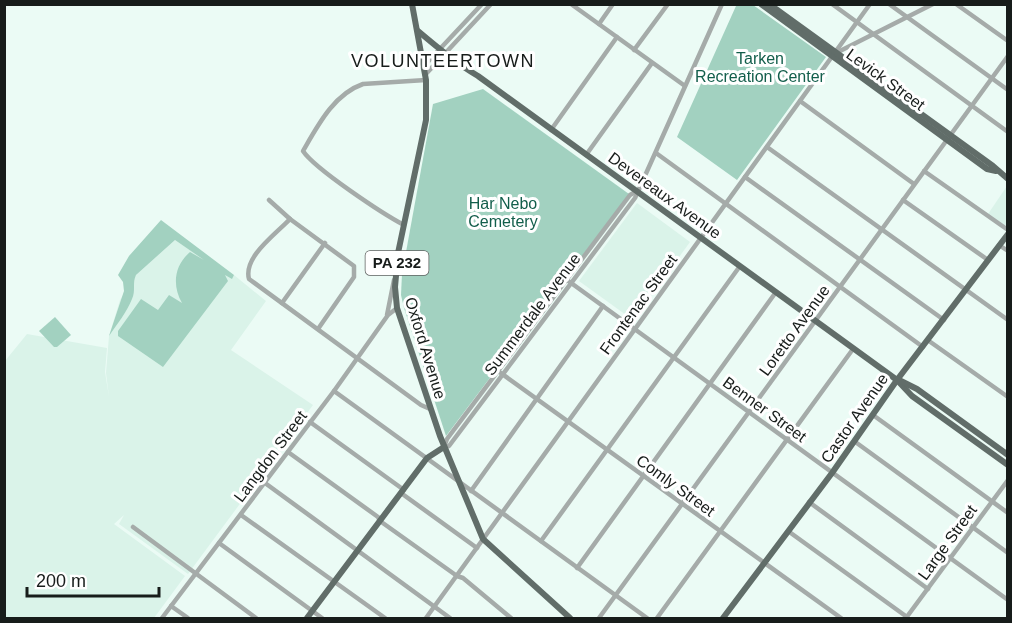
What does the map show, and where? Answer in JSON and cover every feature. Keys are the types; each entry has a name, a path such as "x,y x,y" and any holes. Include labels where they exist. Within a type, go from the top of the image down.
{"main road":[{"name":"Oxford Avenue","path":"412,4 427,67 426,120 396,274 397,308 444,447 483,539 570,618"},
{"name":"Levick Street","path":"761,4 948,137 993,166 997,172 1008,179"},
{"name":"Levick Street","path":"769,4 834,55"},
{"name":"Devereaux Avenue","path":"418,31 458,63 853,349 897,380 917,389 1008,455"},
{"name":"Castor Avenue","path":"723,618 1008,232"},
{"name":"Devereaux Avenue","path":"897,380 912,396 1008,465"},
{"path":"956,428 961,421"},
{"name":"Summerdale Avenue","path":"307,618 427,458 444,447"}],"street":[{"path":"443,51 482,4"},
{"path":"427,67 491,4"},
{"path":"571,4 685,86"},
{"path":"599,24 613,4"},
{"path":"634,50 668,4"},
{"name":"Summerdale Avenue","path":"444,447 449,446 630,195 642,186 722,4"},
{"path":"832,4 1008,132"},
{"name":"Frontenac Street","path":"426,618 870,4"},
{"path":"889,4 1008,90"},
{"path":"834,55 933,4"},
{"path":"956,4 1008,41"},
{"path":"551,129 617,37"},
{"name":"Loretto Avenue","path":"599,618 1008,56"},
{"path":"427,67 458,63"},
{"path":"586,155 652,63"},
{"path":"404,225 335,179 303,151 331,108 346,91 363,84 425,78"},
{"path":"800,101 914,184"},
{"path":"767,147 1008,320"},
{"path":"656,153 924,347"},
{"path":"924,171 1008,232"},
{"path":"745,177 944,320"},
{"name":"Summerdale Avenue","path":"501,373 572,284 635,198 637,191"},
{"path":"269,200 290,219 354,266 354,277 318,329"},
{"path":"903,200 988,260"},
{"path":"290,219 249,262 248,275 252,282 421,405 430,409"},
{"path":"282,303 325,243"},
{"path":"999,245 1008,251"},
{"path":"541,541 740,266"},
{"path":"386,318 390,306 391,286 396,274"},
{"name":"Benner Street","path":"567,280 1008,600"},
{"path":"577,568 776,292"},
{"path":"471,490 603,306"},
{"name":"Langdon Street","path":"162,618 334,391 386,318 397,308"},
{"path":"928,341 1008,398"},
{"path":"657,618 853,349"},
{"name":"Comly Street","path":"501,373 841,618"},
{"path":"334,391 647,618"},
{"path":"873,415 1008,513"},
{"path":"310,422 477,548"},
{"path":"854,441 1008,553"},
{"path":"288,452 378,517 380,521 463,578 512,618"},
{"name":"Large Street","path":"907,618 1008,480"},
{"path":"265,483 450,618"},
{"path":"809,502 928,589"},
{"path":"241,515 385,618"},
{"path":"133,527 256,618"},
{"path":"788,531 907,618"},
{"path":"219,543 322,618"},
{"path":"171,606 188,618"}],"shaded area":[{"path":"1007,186 1007,223 1005,226 988,214"},
{"path":"637,203 690,242 633,320 579,281"},
{"path":"175,240 232,278 234,275 266,301 231,350 313,405 188,574 119,524 124,515 114,524 185,576 154,618 5,618 5,361 27,334 107,348 105,372 109,397 106,373 109,336 120,300 136,275"}],"green space":[{"name":"Tarken Recreation Center","path":"735,5 753,5 826,57 737,180 677,137"},
{"name":"Har Nebo Cemetery","path":"483,89 629,194 446,436 404,308 401,295 402,274 433,104"},
{"path":"161,220 234,275 232,279 225,275 228,281 163,367 118,336 118,331 141,299 158,310 169,295 182,303 176,283 181,263 190,252 204,260 175,240 136,275 130,304 109,336 124,291 123,282 118,275 129,256"},
{"path":"55,317 71,335 57,347 54,347 39,331"}],"district":[{"name":"VOLUNTEERTOWN","path":"443,61"}]}
